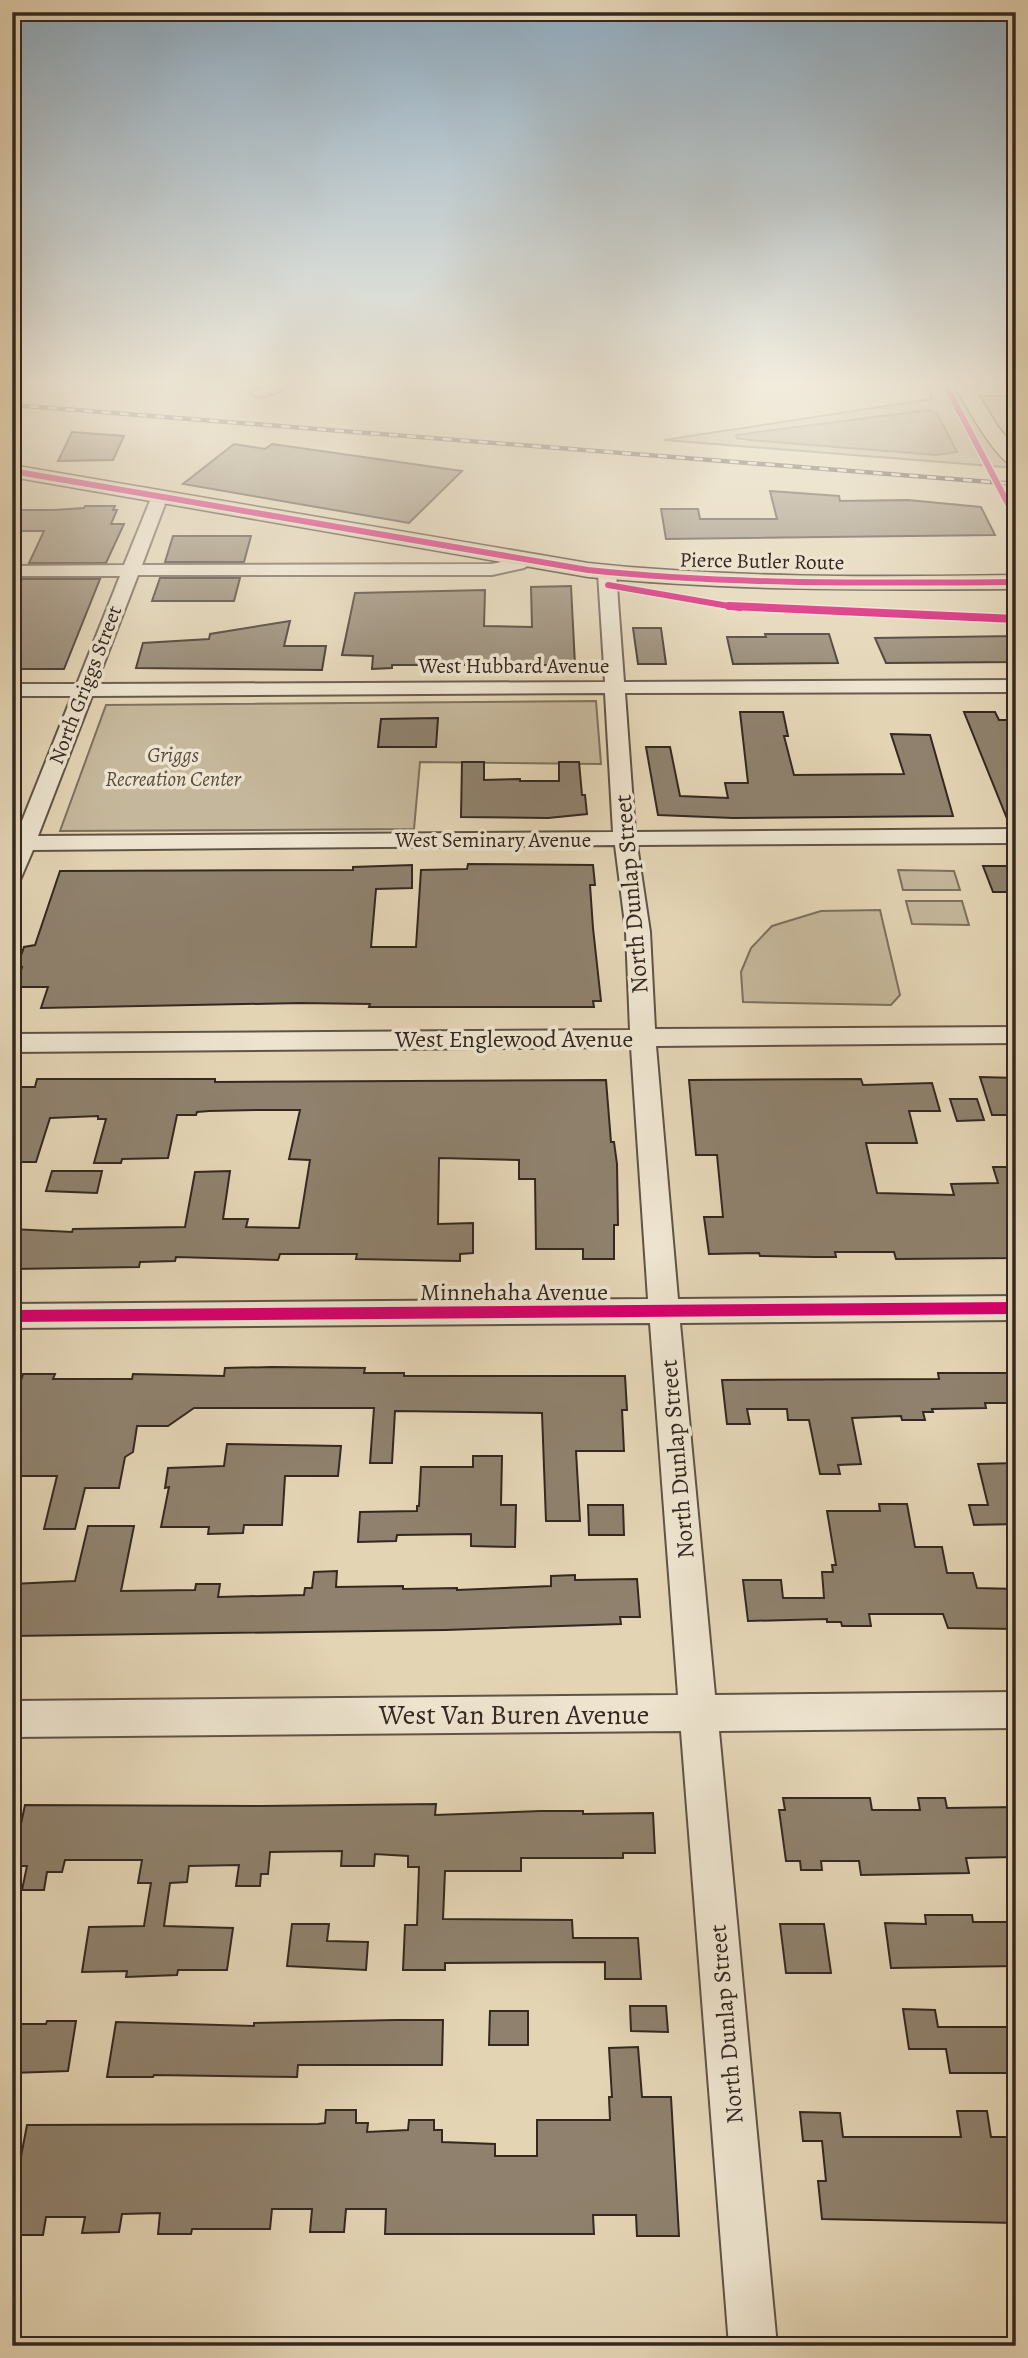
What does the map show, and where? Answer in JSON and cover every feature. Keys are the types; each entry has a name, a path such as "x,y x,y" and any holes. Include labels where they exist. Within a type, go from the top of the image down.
{"main road":[{"name":"Pierce Butler Route","path":"125,490 607,573 746,583 1016,582"}],"street":[{"name":"North Griggs Street","path":"12,875 18,843 83,690 160,496"},
{"path":"12,571 457,568 494,571 513,568 527,561"},
{"name":"North Dunlap Street","path":"607,573 625,840 638,932 643,1039 664,1312 753,2346"},
{"name":"West Hubbard Avenue","path":"12,690 1016,686"},
{"name":"West Seminary Avenue","path":"18,843 1016,836"},
{"name":"West Englewood Avenue","path":"12,1042 1016,1035"},
{"name":"Minnehaha Avenue","path":"12,1316 1016,1308"},
{"name":"West Van Buren Avenue","path":"12,1719 1016,1710"}],"green space":[{"name":"Griggs Recreation Center","path":"596,701 601,764 420,762 414,829 60,831 106,705"},
{"path":"898,870 954,871 960,890 903,890"},
{"path":"906,901 962,901 969,925 912,924"},
{"path":"880,910 900,995 891,1005 743,1002 741,972 751,948 772,926 821,911"}],"building":[{"path":"218,490 443,490 409,523"},
{"path":"770,491 839,496 840,501 908,500 981,507 995,535 666,539 661,509 698,509 700,519 777,519"},
{"path":"115,506 113,510 117,510 111,524 124,524 106,563 29,563 44,531 12,531 12,510 54,510"},
{"path":"173,536 251,536 244,562 165,562"},
{"path":"160,578 240,578 234,601 152,601"},
{"path":"22,579 100,579 64,669 12,669 12,599"},
{"path":"571,586 575,665 392,665 392,668 372,669 373,656 342,655 355,593 485,590 484,626 532,627 531,587"},
{"path":"290,621 284,646 326,646 322,670 136,668 143,643 209,639 210,634"},
{"path":"633,628 661,628 666,664 638,664"},
{"path":"765,634 829,634 838,663 733,664 727,637 766,637"},
{"path":"1016,636 1016,662 886,663 875,638"},
{"path":"740,712 783,712 788,736 784,736 794,775 904,774 891,734 930,735 953,816 733,818 658,815 646,747 670,747 680,796 728,798 725,783 748,783"},
{"path":"964,712 995,712 999,720 1016,720 1016,826 1010,826"},
{"path":"438,718 436,747 378,747 381,719"},
{"path":"462,762 484,762 484,780 559,781 559,762 579,762 587,814 548,818 461,817"},
{"path":"468,864 593,865 595,885 590,885 601,1001 593,1001 594,1007 369,1007 370,1004 301,1003 41,1008 48,987 16,987 22,967 17,967 24,947 35,945 60,871 353,870 353,867 412,865 412,888 376,889 371,947 416,947 421,870 467,869"},
{"path":"983,866 1016,866 1016,892 993,892"},
{"path":"980,1077 1016,1078 1016,1115 992,1115"},
{"path":"37,1079 215,1079 215,1082 606,1080 611,1142 614,1142 617,1164 618,1225 614,1225 614,1259 583,1259 583,1249 536,1249 535,1179 519,1179 519,1160 439,1158 438,1224 473,1223 473,1253 460,1254 460,1261 356,1259 357,1254 280,1254 278,1260 176,1257 175,1261 140,1262 139,1267 12,1269 12,1229 72,1232 73,1229 185,1227 195,1172 230,1171 223,1219 248,1219 246,1227 299,1228 310,1160 289,1159 300,1110 259,1110 177,1115 168,1158 122,1159 121,1163 94,1163 106,1119 98,1119 98,1116 50,1118 36,1162 12,1162 12,1087 35,1087"},
{"path":"861,1079 863,1085 932,1083 940,1111 909,1111 917,1143 866,1143 877,1193 954,1195 951,1184 998,1183 993,1167 1016,1167 1016,1258 896,1259 894,1252 835,1252 836,1257 760,1256 759,1253 709,1254 704,1217 723,1217 717,1155 696,1155 689,1080"},
{"path":"950,1099 977,1099 984,1120 957,1121"},
{"path":"52,1171 102,1171 97,1193 46,1191"},
{"path":"225,1368 365,1368 364,1373 404,1373 404,1376 625,1376 627,1410 622,1410 624,1451 576,1451 580,1521 546,1521 542,1413 395,1411 392,1463 370,1463 374,1408 194,1408 168,1426 137,1426 133,1452 125,1457 119,1488 85,1488 75,1529 44,1529 57,1476 12,1476 12,1453 21,1415 12,1415 12,1410 23,1374 55,1374 53,1379 132,1379 133,1374 224,1376"},
{"path":"938,1373 1016,1373 1016,1403 985,1403 986,1408 932,1409 933,1412 923,1412 925,1420 902,1420 901,1416 852,1418 861,1464 838,1465 840,1474 820,1474 809,1420 788,1420 787,1409 747,1409 750,1424 727,1424 722,1380 939,1379"},
{"path":"227,1444 341,1446 338,1476 285,1476 282,1525 244,1525 243,1533 208,1534 209,1527 161,1527 169,1487 165,1488 168,1468 224,1466"},
{"path":"473,1456 502,1456 501,1505 516,1505 515,1547 471,1546 471,1534 397,1535 396,1541 358,1542 360,1512 417,1511 421,1467 473,1467"},
{"path":"1016,1463 1016,1524 974,1525 969,1505 988,1505 978,1464"},
{"path":"879,1504 907,1504 915,1547 942,1547 947,1573 973,1573 977,1588 1016,1589 1016,1629 948,1628 943,1614 869,1614 871,1626 842,1626 841,1622 827,1622 827,1619 748,1621 743,1580 781,1580 783,1598 824,1598 822,1572 833,1572 832,1565 836,1565 827,1511 880,1511"},
{"path":"588,1505 623,1505 624,1535 589,1535"},
{"path":"88,1526 134,1526 121,1591 195,1590 196,1584 220,1584 218,1597 304,1595 305,1588 312,1588 314,1572 337,1571 336,1587 403,1586 403,1589 457,1590 551,1586 551,1576 575,1575 575,1580 637,1579 640,1617 620,1617 621,1624 445,1630 12,1636 12,1584 75,1581"},
{"path":"783,1798 870,1798 872,1810 920,1810 918,1798 945,1798 947,1808 1016,1807 1016,1857 966,1858 969,1873 861,1875 859,1861 821,1861 822,1870 801,1870 800,1861 786,1861 779,1810 785,1810"},
{"path":"436,1804 435,1815 541,1811 583,1811 583,1814 653,1813 655,1853 623,1853 623,1858 521,1858 521,1871 445,1871 443,1919 572,1920 573,1938 638,1938 641,1979 605,1979 605,1962 445,1963 445,1970 403,1970 405,1925 417,1925 419,1867 408,1867 408,1856 375,1854 374,1866 341,1866 342,1851 270,1852 268,1874 261,1874 260,1886 236,1886 239,1865 189,1866 187,1882 170,1883 164,1926 233,1928 227,1970 178,1970 177,1975 126,1977 127,1971 82,1972 89,1927 144,1926 151,1883 138,1883 142,1860 65,1860 62,1872 47,1872 44,1890 22,1890 27,1866 12,1866 25,1805"},
{"path":"925,1915 972,1915 973,1922 1014,1922 1016,1966 891,1968 885,1923 926,1924"},
{"path":"292,1924 329,1924 327,1941 368,1942 366,1970 287,1966"},
{"path":"780,1924 824,1924 831,1973 786,1973"},
{"path":"630,2006 666,2006 668,2032 631,2031"},
{"path":"903,2009 935,2010 938,2027 1016,2027 1016,2073 950,2073 946,2049 909,2049"},
{"path":"490,2011 528,2011 528,2045 489,2045"},
{"path":"443,2020 442,2065 298,2065 297,2077 107,2077 116,2022 254,2026 254,2023"},
{"path":"47,2021 76,2021 68,2071 12,2073 12,2024 46,2024"},
{"path":"638,2047 642,2097 671,2097 679,2236 637,2236 636,2215 593,2215 594,2234 385,2234 386,2209 346,2209 344,2232 310,2232 312,2209 272,2209 270,2229 192,2229 191,2234 158,2234 160,2213 122,2214 119,2232 82,2233 85,2217 46,2217 43,2235 12,2235 12,2203 27,2125 318,2124 325,2123 326,2110 356,2110 356,2123 368,2123 367,2132 408,2130 409,2120 434,2120 434,2130 442,2130 442,2142 495,2144 495,2156 537,2156 537,2120 610,2120 609,2097 612,2097 609,2048"},
{"path":"957,2111 987,2111 991,2137 1011,2137 1016,2163 1016,2223 822,2219 818,2181 826,2181 822,2141 803,2141 800,2112 840,2113 843,2137 961,2137"}],"cycle path":[{"path":"121,490 588,570 771,582 1016,582"},
{"path":"1001,490 1016,519"},
{"path":"608,585 739,608 1016,619"},
{"path":"12,1316 1016,1308"}]}
